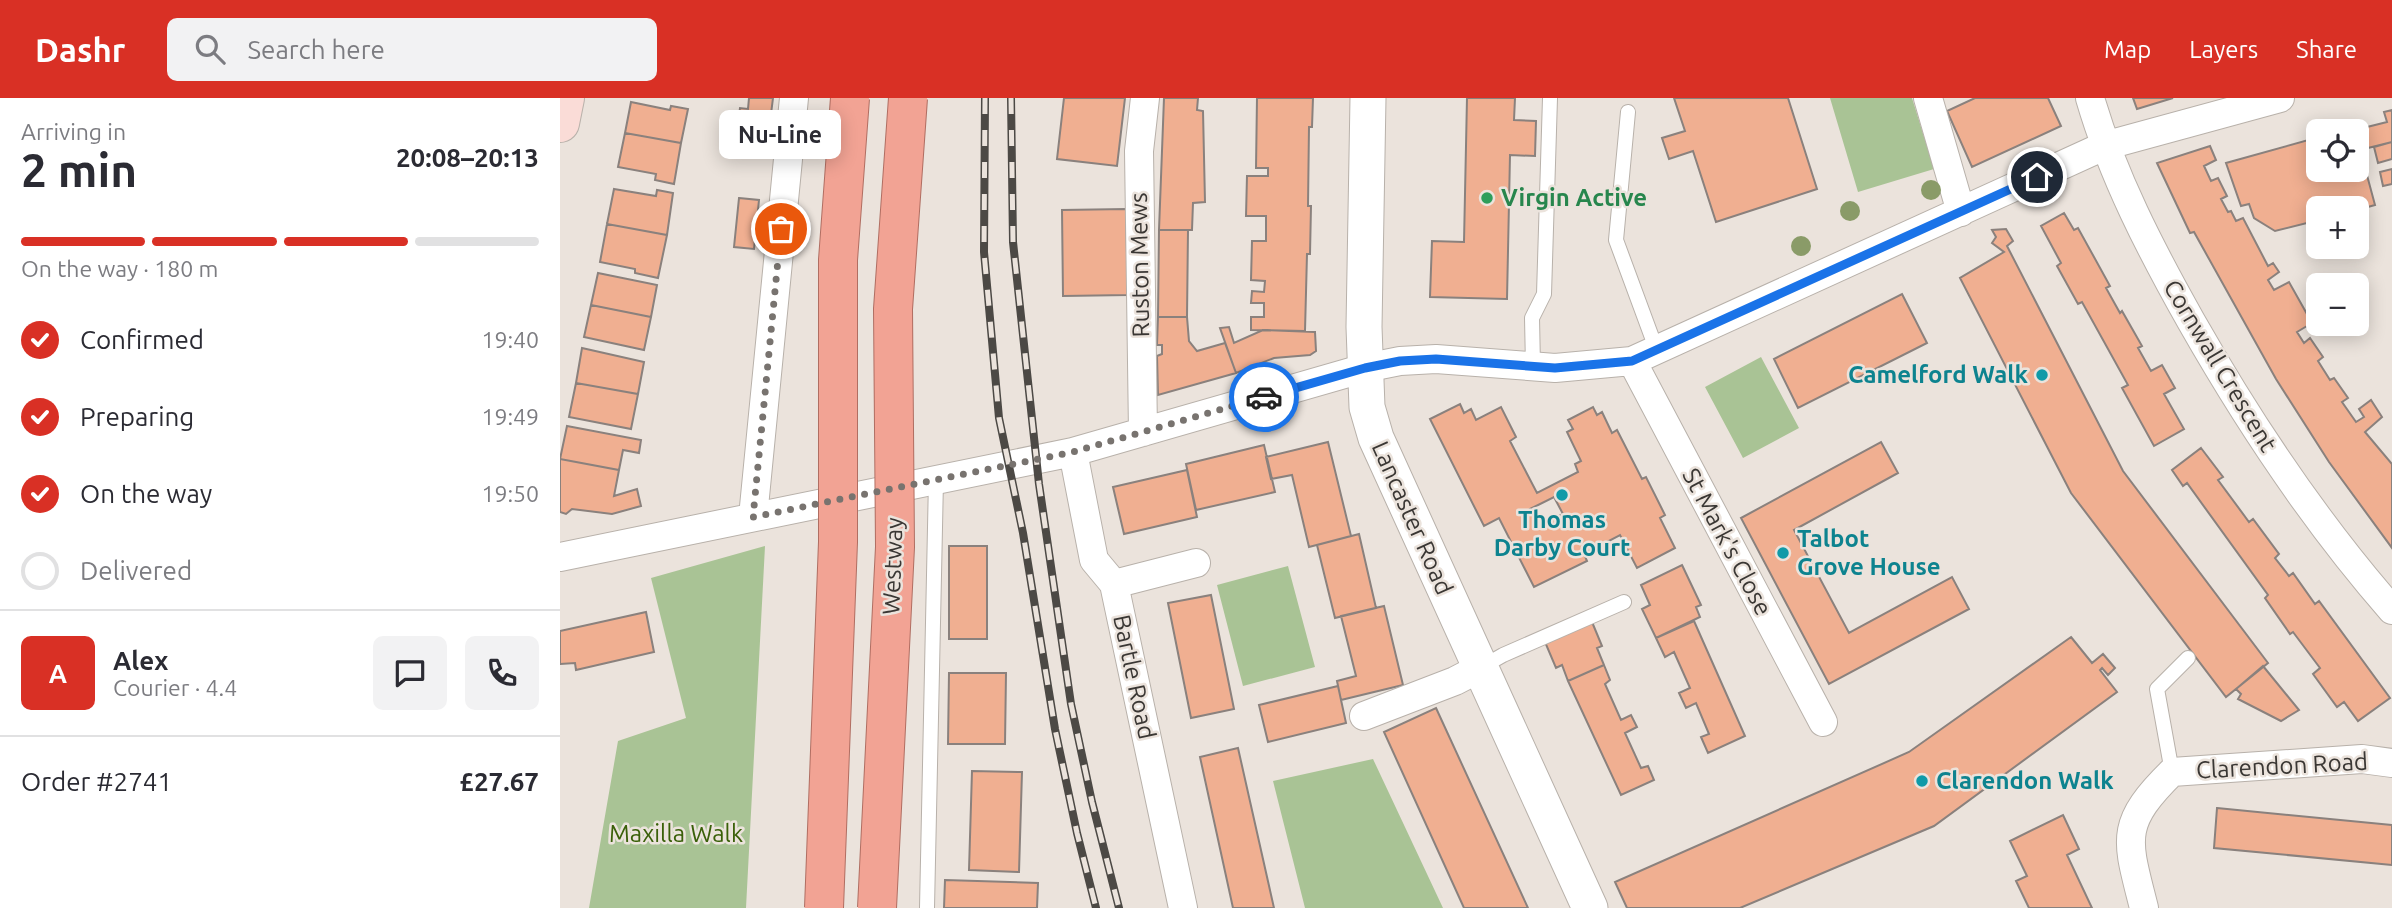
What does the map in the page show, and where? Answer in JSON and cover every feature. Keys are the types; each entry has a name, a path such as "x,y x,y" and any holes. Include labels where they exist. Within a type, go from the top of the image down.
{"highway":[{"path":"824,908 838,542 838,260 850,98"},
{"name":"Westway","path":"877,908 895,547 893,309 908,98"}],"main road":[{"path":"560,123 565,98"}],"street":[{"path":"753,517 794,98"},
{"name":"Ruston Mews","path":"1143,432 1139,151 1145,98"},
{"name":"Lancaster Road","path":"1368,98 1365,368 1367,407 1376,438 1590,908"},
{"path":"1928,98 1961,212"},
{"name":"Cornwall Crescent","path":"2090,98 2104,146 2140,225 2216,365 2266,445 2334,539 2392,610"},
{"path":"560,557 1073,452 1365,368 1400,361 1436,359 1555,368 1644,356 2104,146 2280,98"},
{"name":"St Mark's Close","path":"1644,356 1823,722"},
{"name":"Bartle Road","path":"1073,452 1094,560 1114,584 1183,908"},
{"path":"1114,584 1196,563"},
{"path":"1364,716 1455,681 1480,668"},
{"name":"Clarendon Road","path":"2144,908 2131,854 2131,828 2143,803 2172,772 2362,759 2392,763"}],"lane":[{"path":"1533,366 1532,318 1544,294 1550,98"},
{"path":"1628,112 1616,240 1644,356"},
{"path":"928,908 936,480"},
{"path":"1480,668 1503,655 1624,602"},
{"path":"2172,772 2157,689 2188,657"}],"green space":[{"path":"1830,98 1912,98 1934,169 1858,192"},
{"path":"1761,357 1799,428 1743,458 1705,387"},
{"name":"Maxilla Walk","path":"765,546 746,908 589,908 618,741 686,718 651,578"},
{"path":"1288,566 1315,667 1243,686 1217,585"},
{"path":"1373,759 1443,908 1305,908 1273,781"}],"building":[{"path":"749,98 773,98 771,114 776,114 772,141 736,136 740,108 748,109"},
{"path":"1064,98 1125,98 1117,166 1057,159"},
{"path":"1164,98 1198,98 1197,110 1203,111 1205,202 1193,203 1192,230 1159,230"},
{"path":"1257,98 1313,98 1312,127 1309,127 1308,206 1311,206 1305,331 1251,330 1251,317 1264,317 1264,303 1251,303 1252,291 1264,292 1265,281 1251,280 1252,241 1266,241 1266,216 1246,216 1247,176 1268,176 1268,168 1256,168"},
{"name":"Virgin Active","path":"1467,98 1515,98 1514,120 1536,121 1535,156 1510,155 1507,299 1430,297 1432,241 1464,242"},
{"path":"1674,98 1788,98 1817,189 1716,222 1693,151 1669,159 1662,138 1685,131"},
{"path":"1975,98 2048,98 2061,126 1972,167 1947,111"},
{"path":"2133,98 2173,98 2137,109"},
{"path":"631,102 670,110 671,106 688,109 681,143 625,133"},
{"path":"2392,110 2392,142 2369,148 2369,126 2387,122 2384,112"},
{"path":"625,133 681,143 674,184 655,180 656,174 618,167"},
{"path":"2306,141 2306,182 2369,182 2375,205 2369,207 2369,196 2306,196 2306,223 2275,231 2254,218 2249,204 2241,206 2226,163"},
{"path":"2392,142 2392,159 2378,163 2374,147"},
{"path":"2210,146 2216,160 2204,166 2211,181 2218,178 2227,196 2221,199 2228,212 2231,211 2236,221 2243,218 2268,266 2273,263 2279,272 2268,280 2274,290 2289,282 2306,312 2306,327 2297,332 2304,343 2310,338 2323,357 2318,361 2330,380 2334,378 2348,398 2342,402 2356,422 2364,417 2359,409 2371,400 2382,417 2365,432 2392,464 2392,548 2329,462 2276,379 2194,232 2190,233 2157,163"},
{"path":"2392,169 2392,184 2383,186 2380,172"},
{"path":"614,189 656,196 657,190 673,193 667,235 607,224"},
{"path":"739,198 759,200 754,249 734,247"},
{"path":"1126,209 1128,295 1063,296 1062,210"},
{"path":"2064,213 2074,230 2078,228 2110,286 2106,288 2142,346 2138,348 2151,371 2162,365 2175,388 2164,394 2184,429 2154,446 2122,388 2128,385 2082,302 2078,304 2057,266 2061,263 2041,226"},
{"path":"607,224 667,235 658,278 635,273 635,269 600,262"},
{"name":"Camelford Walk","path":"2006,229 2013,241 2007,246 2123,471 2268,663 2226,697 2071,493 1960,278 2004,252 1992,243 1996,237 1992,230"},
{"path":"1159,230 1188,230 1187,317 1158,317"},
{"path":"598,273 657,285 651,317 591,305"},
{"path":"1902,294 1927,343 1798,408 1774,359"},
{"path":"591,305 651,317 644,350 584,337"},
{"path":"1158,317 1187,317 1189,341 1197,351 1225,343 1236,373 1158,395 1157,356 1162,354 1162,345 1157,345"},
{"path":"1229,327 1234,343 1263,330 1315,332 1316,351 1310,355 1274,358 1236,373 1220,328"},
{"path":"582,348 644,362 638,394 576,383"},
{"path":"576,383 638,394 631,429 569,417"},
{"name":"Thomas Darby Court","path":"1460,404 1464,413 1471,409 1476,420 1501,407 1516,437 1510,441 1537,493 1578,472 1575,464 1581,461 1567,432 1573,429 1568,420 1593,407 1597,415 1602,412 1612,433 1617,430 1642,479 1646,477 1665,515 1660,518 1675,548 1637,568 1620,535 1584,554 1587,561 1534,587 1499,518 1484,526 1430,419","holes":["1554,497 1563,514 1539,526 1530,509"]},
{"path":"567,426 641,440 639,453 623,450 619,470 560,459"},
{"path":"1328,442 1351,536 1309,547 1292,475 1271,479 1266,457"},
{"name":"Talbot Grove House","path":"1881,442 1898,473 1794,530 1849,633 1952,577 1969,609 1829,684 1741,518"},
{"path":"1264,445 1275,492 1196,510 1186,464"},
{"path":"2201,448 2223,477 2218,480 2249,522 2253,519 2279,554 2275,558 2289,576 2293,573 2315,604 2319,601 2390,698 2358,721 2344,702 2337,707 2313,674 2320,668 2293,632 2290,634 2265,598 2268,595 2187,483 2183,486 2172,470"},
{"path":"560,459 619,470 614,496 637,489 641,506 612,514 572,509 566,514 560,512"},
{"path":"1187,470 1197,517 1124,534 1113,487"},
{"path":"1359,534 1376,608 1335,618 1317,545"},
{"path":"949,546 987,546 987,639 949,639"},
{"path":"1682,565 1701,605 1696,607 1700,617 1656,638 1642,609 1650,605 1641,585"},
{"path":"1211,595 1234,709 1191,718 1168,603"},
{"path":"1384,606 1403,685 1341,700 1337,681 1356,676 1341,616"},
{"path":"646,612 654,652 576,670 575,663 560,664 560,631"},
{"path":"1694,621 1745,736 1708,753 1701,737 1709,734 1696,703 1686,708 1679,693 1690,688 1674,652 1665,657 1656,638"},
{"path":"1592,622 1602,646 1597,648 1604,665 1568,681 1562,665 1556,668 1545,642"},
{"name":"Clarendon Walk","path":"2071,637 2092,663 2103,654 2115,668 2108,675 2102,668 2100,670 2117,692 1934,826 1740,908 1627,908 1615,882 1909,752"},
{"path":"1604,665 1610,680 1605,684 1621,720 1631,715 1637,727 1625,733 1641,768 1648,766 1654,780 1621,795 1568,681"},
{"path":"2263,666 2299,710 2281,721 2238,699 2241,694 2236,689"},
{"path":"949,673 1006,673 1005,744 948,744"},
{"path":"1338,686 1346,723 1268,742 1259,705"},
{"path":"1436,708 1528,908 1464,908 1384,732"},
{"path":"1238,748 1274,908 1233,908 1200,757"},
{"path":"972,771 1022,772 1019,872 969,870"},
{"path":"2217,808 2392,825 2392,865 2214,848"},
{"path":"2063,815 2079,849 2067,855 2092,908 2029,908 2016,881 2027,876 2010,841"},
{"path":"945,880 1038,883 1037,908 944,908"}],"railway":[{"path":"985,98 984,252 999,418 1023,533 1055,729 1096,908"},
{"path":"1011,98 1013,242 1039,484 1071,704 1119,908"}],"way so far":[{"path":"781,229 753,517 1073,452 1264,397"}],"place":[{"name":"Virgin Active","path":"1487,198"},
{"name":"Nu-Line","path":"781,229"},
{"name":"Camelford Walk","path":"2042,375"},
{"name":"Thomas Darby Court","path":"1562,495"},
{"name":"Talbot Grove House","path":"1783,553"},
{"name":"Clarendon Walk","path":"1922,781"}],"route":[{"path":"1264,397 1365,368 1400,361 1436,359 1555,368 1632,361 2037,177"}]}
